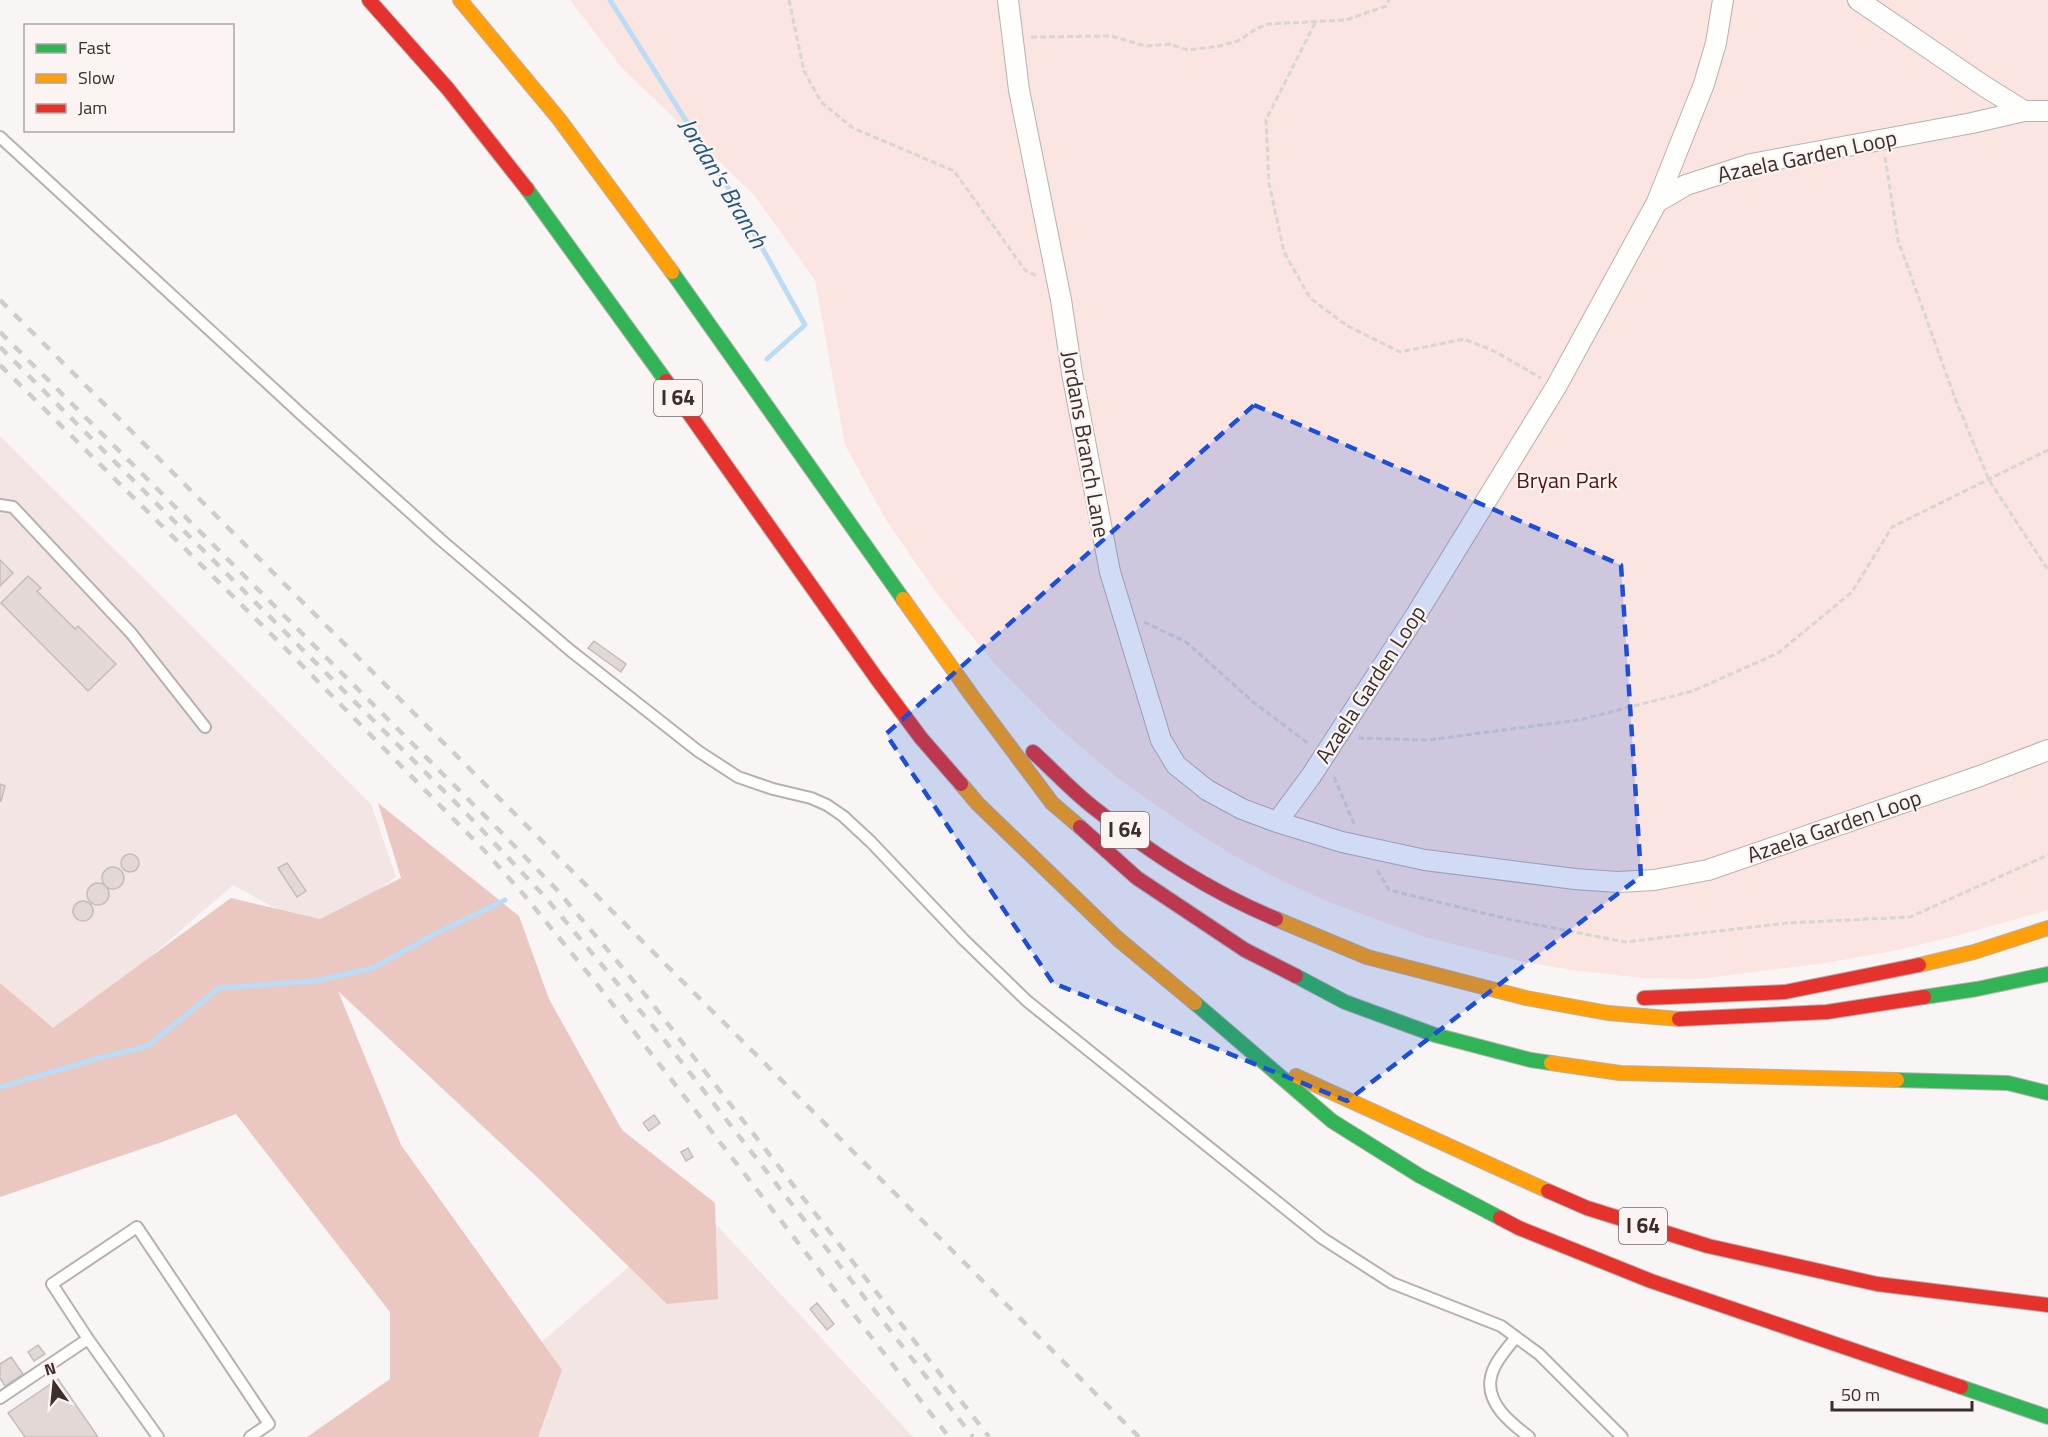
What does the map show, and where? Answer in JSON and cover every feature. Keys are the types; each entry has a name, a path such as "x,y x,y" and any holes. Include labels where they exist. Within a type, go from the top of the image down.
{"highway":[{"name":"I 64","path":"369,0 416,52 519,177 585,265 921,738 978,804 1118,939 1264,1061 1587,1208 1708,1246 1877,1284 2048,1305"},
{"name":"I 64","path":"460,0 559,119 657,251 972,696 1093,807 1177,868 1254,910 1367,957 1526,998 1608,1013 1689,1020 1827,1012 1977,989 2048,974"},
{"path":"972,696 1052,803 1137,878 1245,950 1344,1002 1425,1032 1531,1060 1620,1073 2008,1083 2048,1093"},
{"path":"1626,998 1785,992 1885,973 1974,952 2048,928"},
{"path":"1526,998 1604,998"},
{"path":"1264,1061 1332,1122 1420,1176 1519,1228 1651,1281 2048,1417"},
{"path":"1998,1399 2048,1428"}],"street":[{"name":"Jordans Branch Lane","path":"1008,0 1019,90 1061,300 1072,373 1110,572 1161,740 1176,765 1207,790 1242,809 1276,822"},
{"path":"1657,202 1704,84 1716,43 1723,0"},
{"path":"1858,0 2024,111"},
{"name":"Azaela Garden Loop","path":"2048,111 2024,111 1751,164 1686,185 1657,202 1556,387 1416,615 1336,738 1276,822 1364,847 1425,860 1575,879 1618,882 1654,880 1708,870 1980,776 2048,750"}],"lane":[{"path":"0,137 423,525 571,651 698,751 738,777 773,789 811,798 843,816 871,842 972,948 1028,1001 1322,1238 1392,1283 1501,1326 1539,1354 1622,1437"},
{"path":"0,505 13,507 131,633 205,727"},
{"path":"158,1437 52,1284 137,1227 269,1424 250,1437"},
{"path":"1516,1337 1498,1360 1491,1377 1491,1392 1498,1408 1511,1423 1529,1437"},
{"path":"0,1398 88,1339"}],"path":[{"path":"789,0 804,71 821,102 853,128 954,171 1025,270 1057,286"},
{"path":"1012,38 1111,36 1146,46 1169,44 1188,50 1238,41 1268,24 1346,20 1386,6 1389,0"},
{"path":"1315,23 1266,120 1269,183 1284,252 1310,298 1346,325 1400,352 1464,339 1494,351 1556,387"},
{"path":"1882,140 1898,240 1956,401 1989,480 2048,570"},
{"path":"1336,738 1428,740 1451,737 1579,720 1693,691 1778,652 1852,592 1892,527 2048,450"},
{"path":"1122,612 1186,642 1252,701 1324,755 1364,847 1389,890 1508,919 1625,942 1787,923 1910,917 2048,855"}],"highlighted area":[{"path":"1254,405 1621,565 1641,876 1347,1101 1053,983 886,734"}],"shaded area":[{"path":"0,436 371,804 396,877 320,933 233,885 54,1040 0,1008"},
{"path":"378,803 519,916 549,999 622,1130 715,1203 718,1299 667,1304 538,1178 338,991 401,1145 562,1370 538,1437 307,1437 390,1379 390,1312 236,1114 162,1142 0,1197 0,983 53,1028 231,898 320,919 401,878"},
{"path":"699,1206 913,1437 494,1437 498,1380"}],"green space":[{"name":"Bryan Park","path":"570,0 2048,0 2048,910 1898,950 1826,963 1699,979 1643,978 1525,962 1425,937 1329,902 1233,855 1186,826 1119,779 1054,724 994,663 937,594 886,520 845,445 815,280 754,195 621,67"}],"building":[{"path":"0,560 13,573 0,586"},
{"path":"28,576 41,588 37,591 75,629 78,626 116,664 88,691 1,603"},
{"path":"594,641 626,664 621,672 588,648"},
{"path":"0,784 5,786 1,801 0,801"},
{"path":"130,854 136,857 139,863 136,869 130,872 124,869 121,863 124,857"},
{"path":"287,863 306,891 297,897 278,868"},
{"path":"113,867 121,870 124,878 121,886 113,889 105,886 102,878 105,870"},
{"path":"98,883 106,886 109,894 106,902 98,905 90,902 87,894 90,886"},
{"path":"83,901 90,904 93,911 90,918 83,921 76,918 73,911 76,904"},
{"path":"654,1115 660,1123 649,1131 643,1123"},
{"path":"688,1148 693,1157 686,1161 681,1152"},
{"path":"817,1303 834,1324 827,1330 810,1309"},
{"path":"38,1345 45,1354 34,1361 28,1352"},
{"path":"11,1357 23,1374 5,1386 0,1378 0,1364"},
{"path":"58,1379 98,1437 25,1437 8,1413"}],"waterway":[{"name":"Jordan's Branch","path":"610,0 734,197 805,325 767,359"},
{"name":"Jordan's Branch","path":"0,1087 148,1046 219,988 315,981 373,968 433,935 505,900"}],"railway":[{"path":"0,300 1139,1437"},
{"path":"0,332 558,891 647,997 989,1437"},
{"path":"0,347 466,813 546,898 662,1037 973,1437"},
{"path":"0,365 283,646 482,848 525,896 604,993 949,1437"}],"traffic: fast":[{"path":"527,189 666,381"},
{"path":"672,272 903,599"},
{"path":"1924,997 2048,974"},
{"path":"1296,976 1345,1002 1435,1035 1551,1063"},
{"path":"1195,1003 1332,1121 1420,1176 1500,1218"},
{"path":"1897,1080 2008,1083 2048,1093"},
{"path":"1961,1387 2048,1417"}],"traffic: slow":[{"path":"460,0 559,119 672,272"},
{"path":"903,599 1052,803 1080,827"},
{"path":"961,784 978,804 1118,939 1195,1003"},
{"path":"1276,919 1367,957 1526,998 1608,1013 1679,1019"},
{"path":"1919,965 1974,952 2048,928"},
{"path":"1551,1063 1620,1073 1897,1080"},
{"path":"1296,1076 1548,1191"}],"traffic: jam":[{"path":"369,0 448,89 527,189"},
{"path":"666,381 877,679 921,738 961,784"},
{"path":"1033,752 1070,788 1159,855 1204,884 1276,919"},
{"path":"1080,827 1137,878 1245,950 1296,976"},
{"path":"1644,998 1785,992 1919,965"},
{"path":"1679,1019 1827,1012 1924,997"},
{"path":"1548,1191 1587,1208 1708,1246 1877,1284 2048,1305"},
{"path":"1500,1218 1519,1228 1651,1281 1961,1387"}]}
